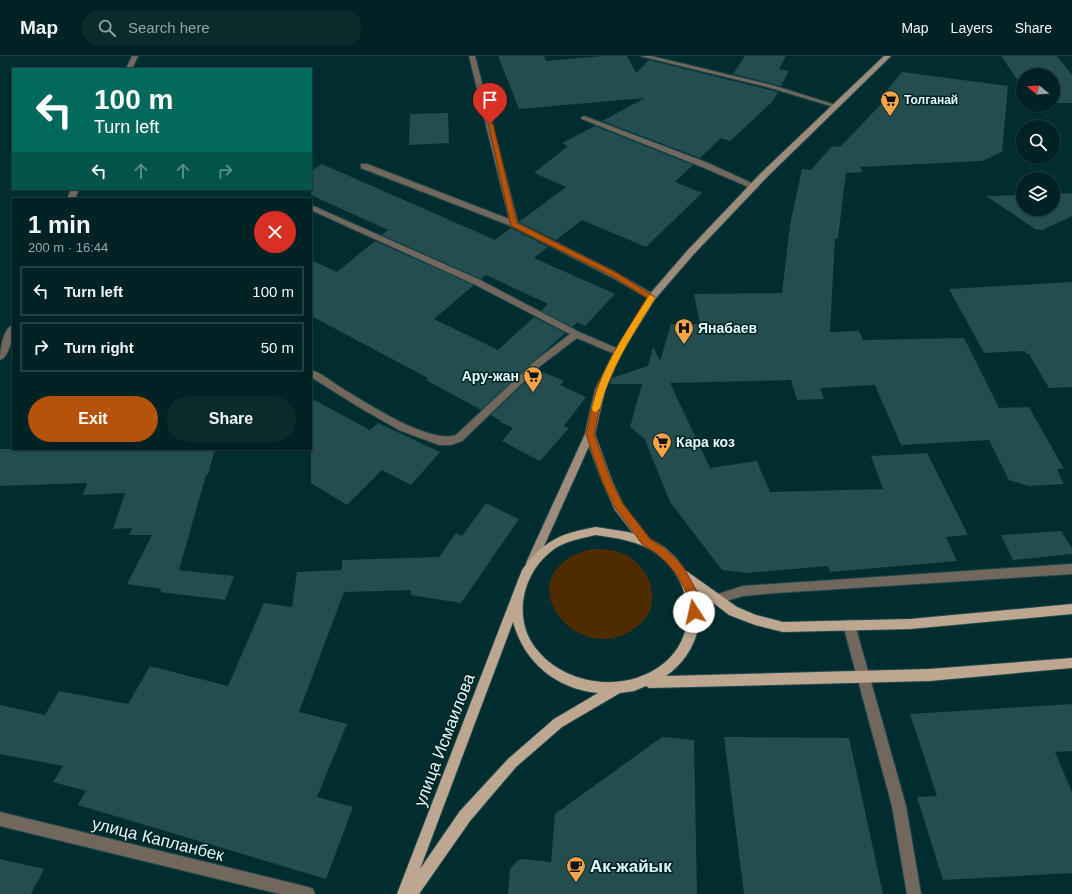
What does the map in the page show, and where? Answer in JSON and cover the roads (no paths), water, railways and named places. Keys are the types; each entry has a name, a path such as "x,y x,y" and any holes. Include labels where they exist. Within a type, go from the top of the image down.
{"main road":[{"path":"531,563 590,434 600,390 618,352 652,297 690,253 754,186 888,56"},
{"path":"590,434 607,481 619,507 646,542"},
{"path":"516,598 518,620 526,642 542,663 563,678 588,687 616,689 631,687 647,682 667,669 683,653 692,633 694,612 691,590 681,572 671,560 660,550 646,542 622,534 596,531 571,536 549,547 531,563"},
{"name":"улица Исмаилова","path":"404,894 522,580 531,563"},
{"path":"681,572 733,611 755,620 783,627 910,624 1072,609"},
{"path":"647,682 929,675 1072,663"},
{"path":"411,894 465,816 512,763 558,723 616,689"}],"street":[{"path":"129,68 135,56"},
{"path":"472,56 514,224"},
{"path":"643,56 773,86 836,106"},
{"path":"584,118 698,162 754,186"},
{"path":"364,166 514,224 614,275 652,297"},
{"path":"312,207 477,282 576,334 618,352"},
{"path":"0,357 12,330"},
{"path":"312,374 360,404 402,427 438,441 451,441 459,438 537,364 576,334"},
{"path":"716,599 743,591 775,588 1072,569"},
{"path":"849,625 899,806 914,894"},
{"name":"улица Капланбек","path":"0,819 308,894"}],"place":[{"name":"Толганай","path":"890,117"},
{"name":"Янабаев","path":"684,345"},
{"name":"Ару-жан","path":"533,393"},
{"name":"Кара коз","path":"662,459"},
{"name":"Ак-жайык","path":"576,883"}]}
